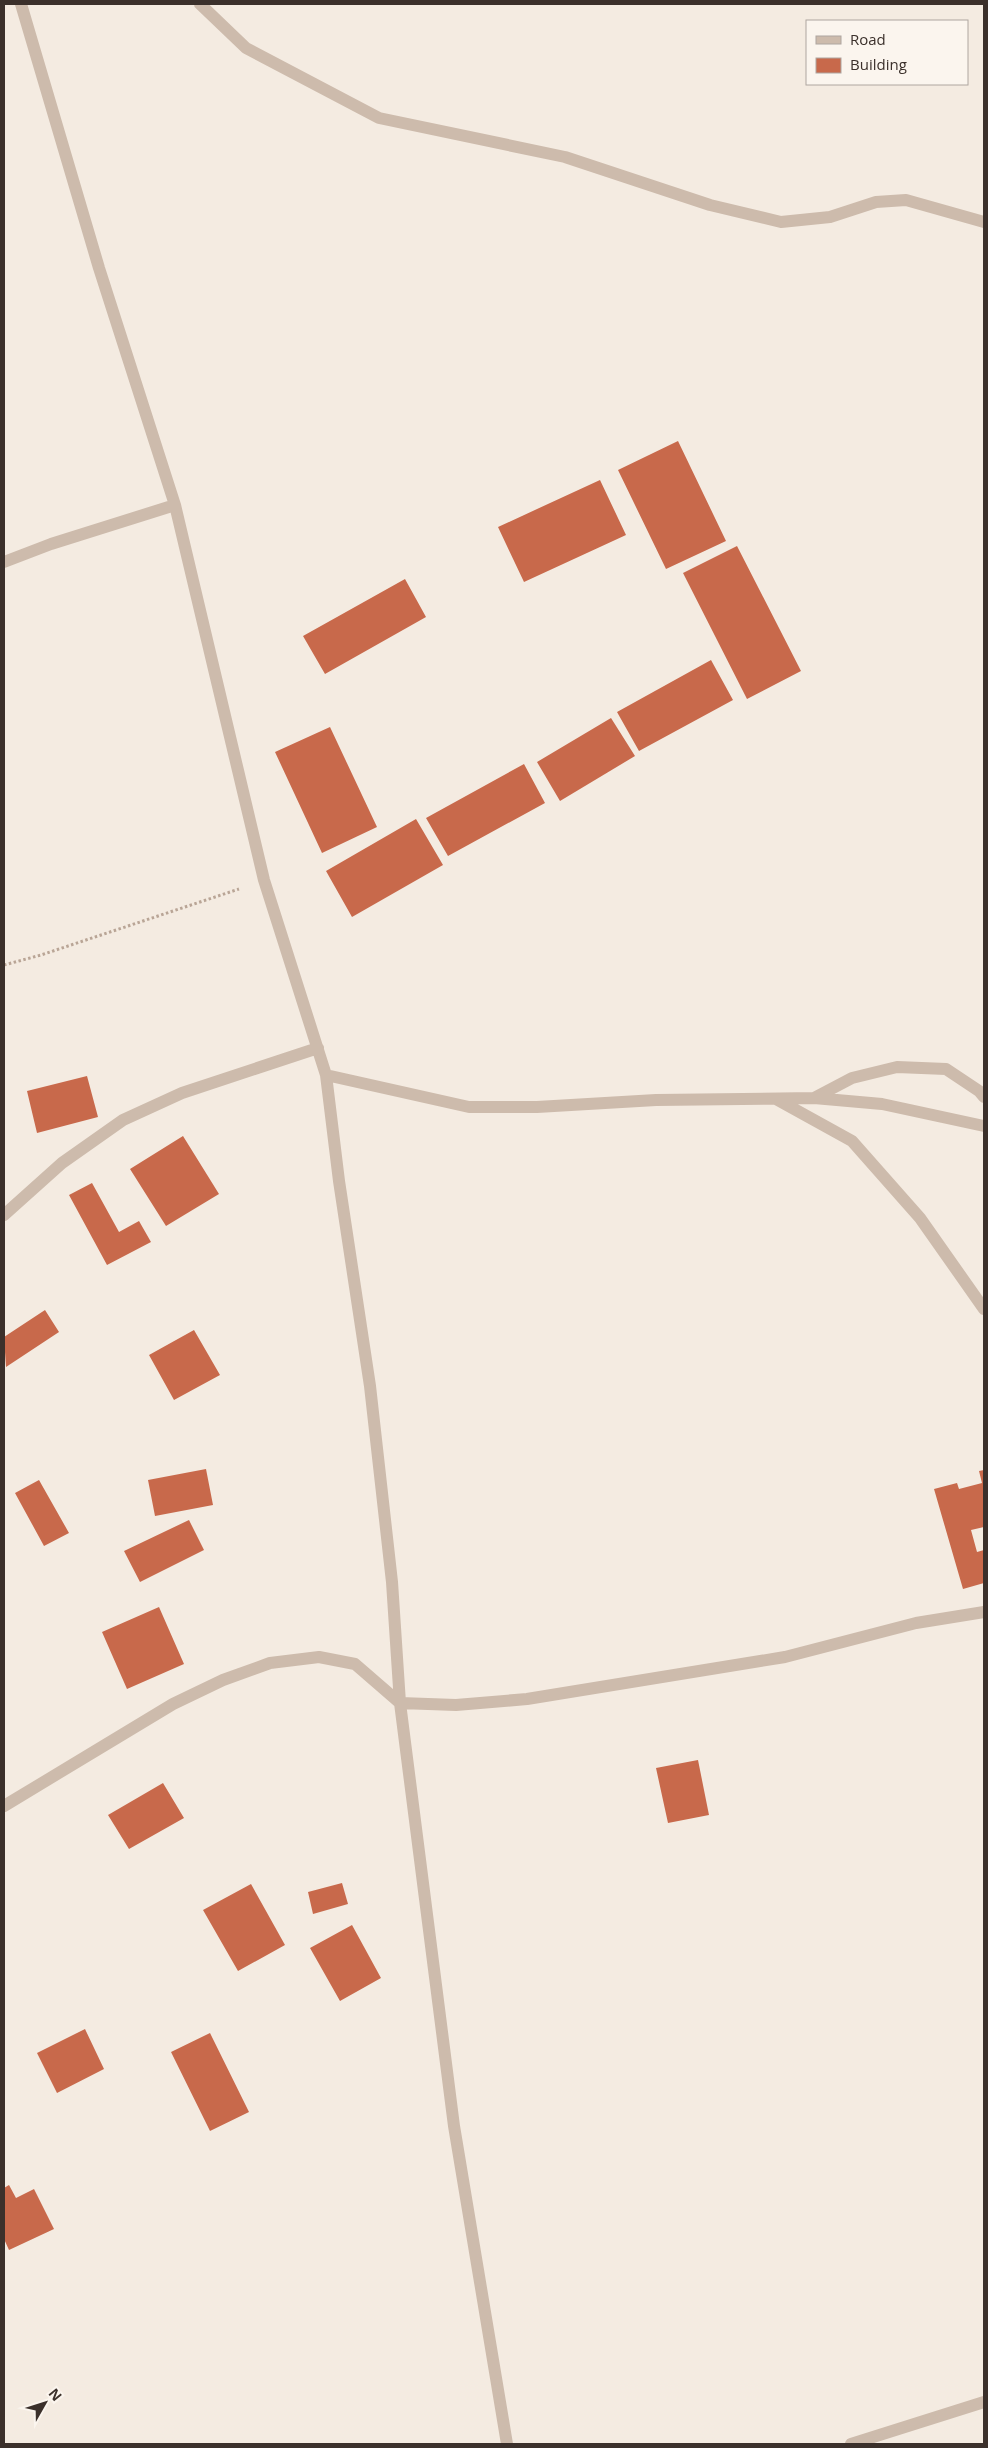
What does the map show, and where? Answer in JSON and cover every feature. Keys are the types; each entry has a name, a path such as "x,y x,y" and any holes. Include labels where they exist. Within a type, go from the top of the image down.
{"street":[{"path":"21,4 99,268 175,505 264,880 326,1075 339,1181 372,1405 392,1582 400,1703 454,2126 507,2444"},
{"path":"200,4 246,48 379,118 565,157 710,205 781,222 830,217 876,202 906,200 984,222"},
{"path":"4,562 51,544 175,505"},
{"path":"4,1215 62,1163 123,1120 182,1093 318,1048"},
{"path":"814,1098 852,1078 897,1067 946,1069 979,1091 984,1097"},
{"path":"326,1075 469,1107 537,1107 656,1100 814,1098 882,1104 984,1126"},
{"path":"776,1099 852,1141 920,1218 984,1309"},
{"path":"4,1806 173,1704 223,1680 270,1663 319,1657 355,1664 400,1703 456,1704 527,1699 786,1657 916,1623 984,1612"},
{"path":"851,2444 984,2402"}],"path":[{"path":"4,965 41,955 264,880"}],"building":[{"path":"678,441 726,541 666,569 618,470"},
{"path":"600,480 626,535 524,582 498,527"},
{"path":"737,546 801,671 747,699 683,573"},
{"path":"405,579 426,617 325,674 303,636"},
{"path":"711,660 733,700 639,751 617,712"},
{"path":"611,718 635,756 560,801 537,762"},
{"path":"330,727 377,827 322,853 275,752"},
{"path":"524,764 545,803 448,856 426,818"},
{"path":"416,819 443,865 352,917 326,871"},
{"path":"87,1076 98,1117 37,1133 27,1091"},
{"path":"183,1136 219,1194 166,1226 130,1169"},
{"path":"92,1183 119,1232 139,1221 151,1242 107,1265 69,1195"},
{"path":"45,1310 59,1332 6,1367 4,1337"},
{"path":"194,1330 220,1375 174,1400 149,1355"},
{"path":"206,1469 213,1505 155,1516 148,1480"},
{"path":"984,1470 984,1527 971,1530 977,1552 984,1550 984,1583 963,1589 934,1489 957,1483 959,1489 982,1483 979,1471"},
{"path":"39,1480 69,1533 44,1546 15,1493"},
{"path":"189,1520 204,1550 140,1582 124,1551"},
{"path":"159,1607 184,1664 127,1689 102,1632"},
{"path":"698,1760 709,1815 668,1823 656,1768"},
{"path":"163,1783 184,1818 129,1849 108,1815"},
{"path":"342,1883 348,1904 313,1914 308,1892"},
{"path":"251,1884 285,1945 238,1971 203,1910"},
{"path":"352,1925 381,1978 340,2001 310,1948"},
{"path":"85,2029 104,2069 57,2093 37,2053"},
{"path":"210,2033 249,2112 210,2131 171,2052"},
{"path":"9,2185 16,2198 34,2189 54,2229 9,2250 4,2239 4,2188"}]}
